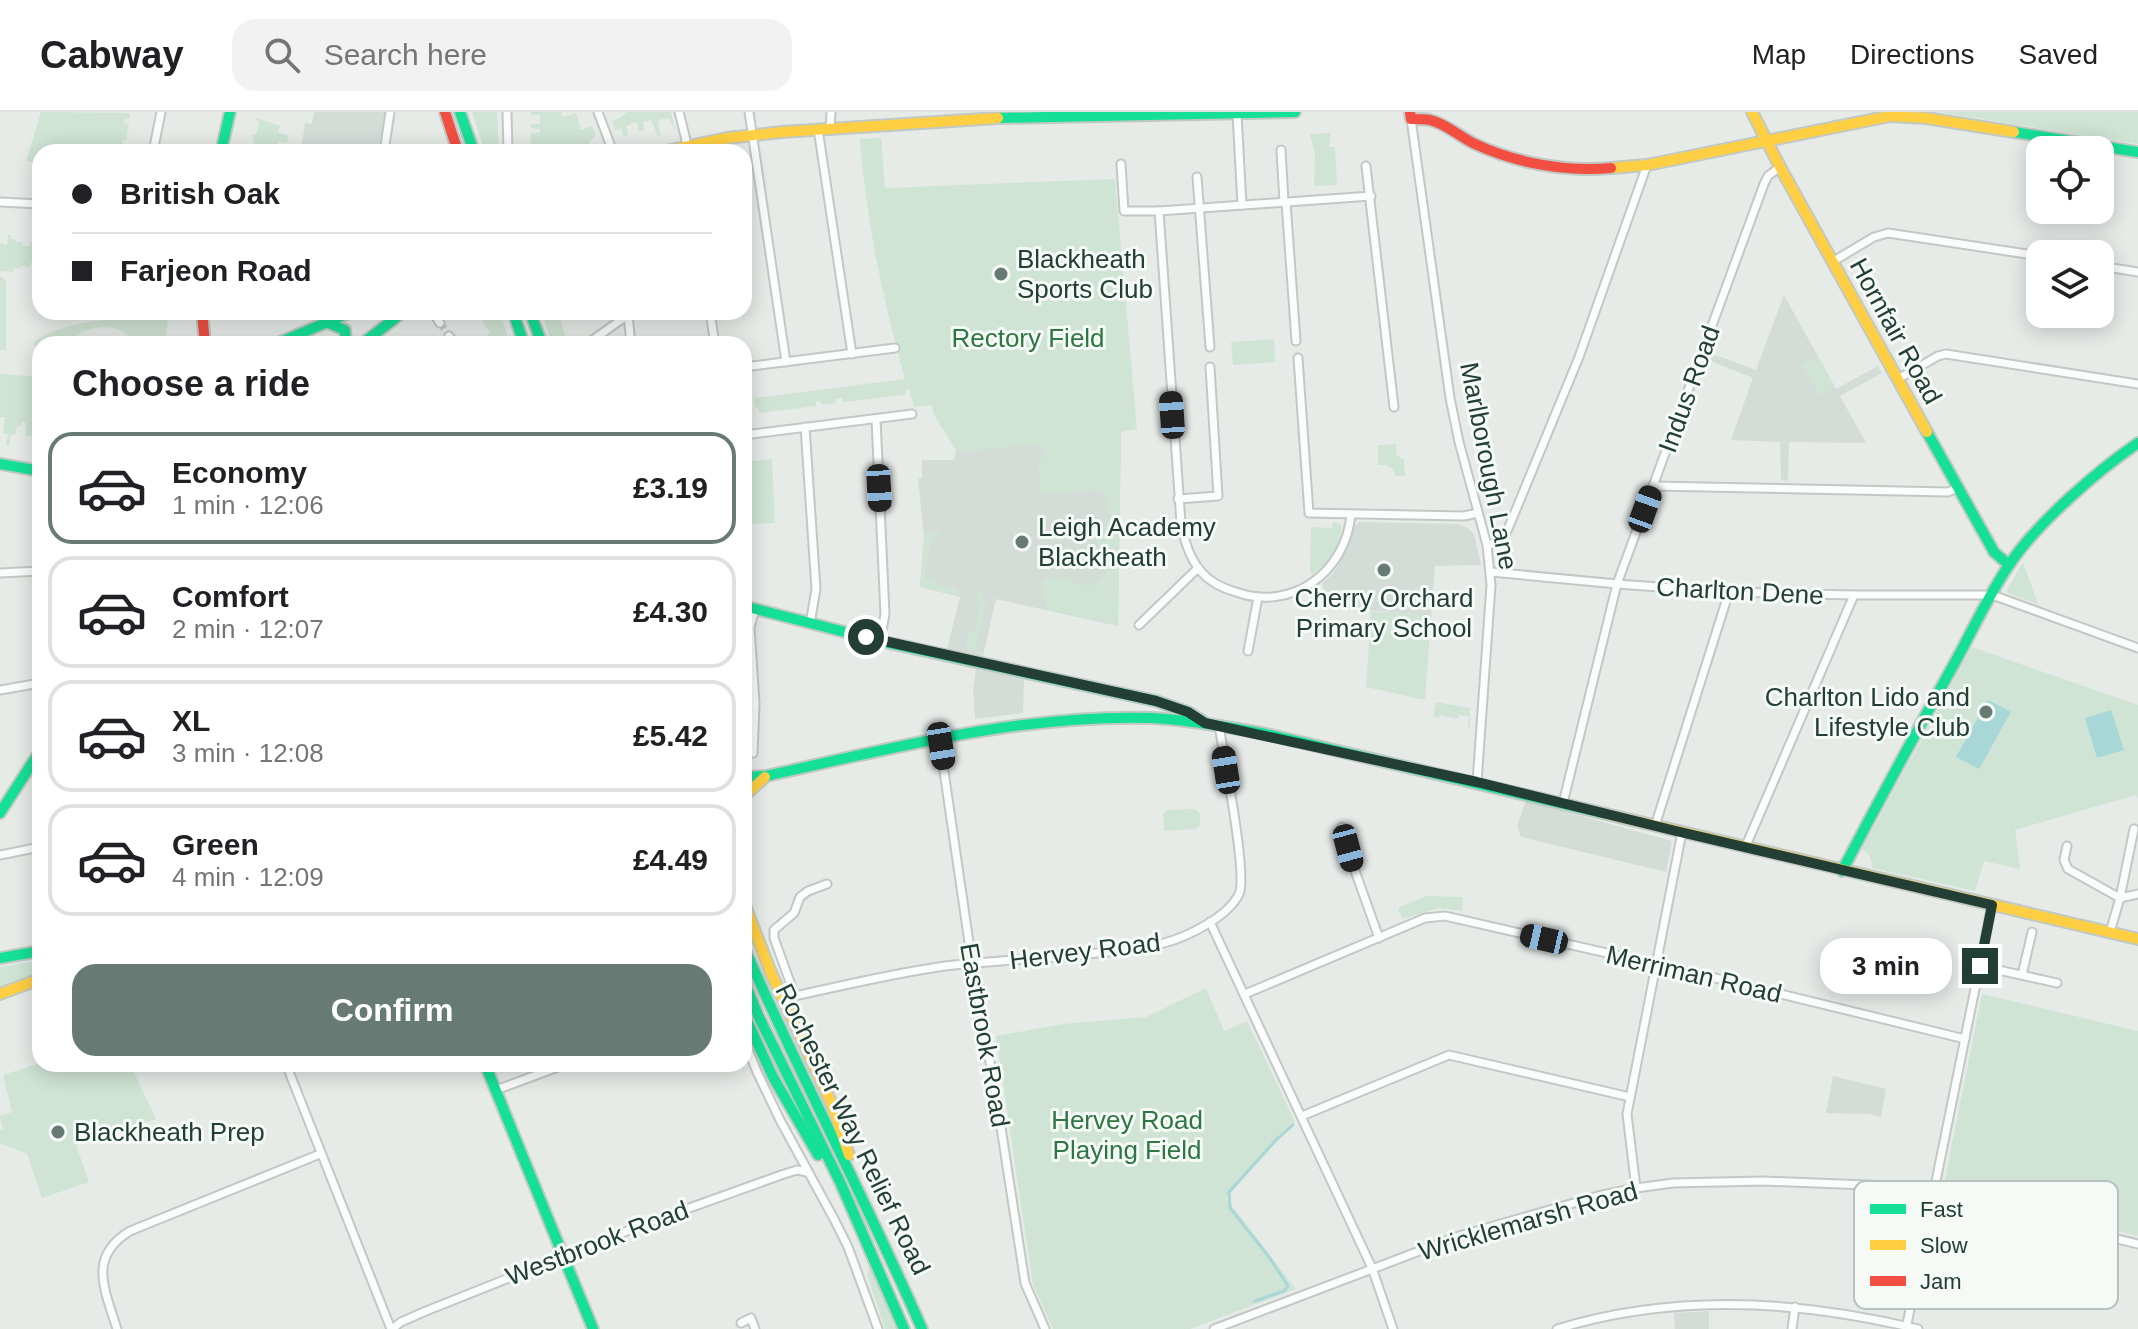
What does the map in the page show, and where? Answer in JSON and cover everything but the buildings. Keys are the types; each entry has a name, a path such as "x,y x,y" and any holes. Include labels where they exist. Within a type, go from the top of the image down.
{"main road":[{"path":"223,144 230,112"},
{"path":"445,112 455,144"},
{"path":"460,112 471,144"},
{"path":"709,144 751,135 1028,116 1295,112"},
{"name":"Hornfair Road","path":"1752,112 1994,552 2009,565"},
{"path":"1411,116 1432,120 1495,152 1540,165 1591,170 1647,165 1890,116 1909,116 2138,152"},
{"path":"296,336 334,320"},
{"path":"372,336 393,320"},
{"path":"328,323 345,330 347,336"},
{"path":"1842,871 1991,596 2022,546 2055,512 2138,443"},
{"path":"0,464 32,470"},
{"path":"752,609 880,641 1146,699 1188,712 1205,723"},
{"path":"1146,699 1150,718"},
{"path":"752,777 939,737 1046,722 1150,718 1205,723 1477,782 2138,939"},
{"path":"0,813 32,763"},
{"path":"752,789 766,776"},
{"path":"752,924 771,973 831,1102 867,1204"},
{"path":"0,958 32,952"},
{"name":"Rochester Way Relief Road","path":"752,966 779,1029 867,1204 922,1329"},
{"path":"0,994 32,982"},
{"name":"Rochester Way Relief Road","path":"752,999 841,1184 904,1329"},
{"path":"752,1031 794,1117 851,1211"},
{"path":"488,1072 593,1329"}],"street":[{"path":"155,144 161,112"},
{"path":"385,144 390,112"},
{"path":"507,112 508,144"},
{"path":"598,112 610,144"},
{"path":"679,112 686,144"},
{"path":"749,112 786,362"},
{"path":"831,112 824,129 852,354"},
{"path":"1237,114 1242,205"},
{"name":"Marlborough Lane","path":"1411,116 1450,398 1491,572 1477,782"},
{"path":"1281,150 1296,341"},
{"path":"1121,164 1124,211 1200,209 1371,196"},
{"path":"1487,545 1497,543 1505,536 1514,516 1579,357 1647,165"},
{"path":"1366,166 1394,407"},
{"name":"Indus Road","path":"1563,803 1617,584 1764,184 1768,176 1780,167"},
{"path":"1197,177 1210,347"},
{"path":"0,202 32,204"},
{"path":"1159,211 1178,499 1183,535 1198,568 1211,581 1243,595 1279,597 1293,594 1325,574 1343,547 1351,514"},
{"path":"1832,262 1874,237 1888,233 2026,254"},
{"path":"2114,268 2138,272"},
{"path":"598,336 621,320"},
{"path":"752,366 895,348"},
{"path":"1898,379 1946,354 2138,384"},
{"path":"1298,358 1309,513 1464,516 1478,513"},
{"path":"1178,499 1218,496 1210,367"},
{"path":"752,434 912,414"},
{"path":"876,419 885,614 880,641"},
{"path":"805,427 816,589 810,624"},
{"path":"1653,486 1948,492 1958,488"},
{"path":"1139,625 1198,568"},
{"path":"0,573 32,571"},
{"name":"Charlton Dene","path":"1491,572 1729,592 1991,596 2138,648"},
{"path":"1655,826 1729,592"},
{"path":"1745,848 1854,595"},
{"path":"1248,651 1258,597"},
{"path":"752,658 755,704 752,753"},
{"path":"0,690 32,684"},
{"name":"Hervey Road","path":"827,884 800,897 794,913 774,930 774,938 795,996 899,973 972,963 1145,948 1176,939 1210,922 1232,904 1241,886 1219,725"},
{"name":"Eastbrook Road","path":"939,737 972,963 1025,1283 1045,1329"},
{"path":"1342,827 1379,938"},
{"path":"2110,932 2134,829"},
{"path":"1636,1188 1627,1114 1682,832"},
{"path":"2067,846 2064,860 2068,869 2120,898 2138,894"},
{"path":"0,855 32,849"},
{"path":"1937,1181 1992,905"},
{"name":"Merriman Road","path":"1245,994 1425,918 1445,916 1965,1039"},
{"path":"1210,922 1372,1268 1393,1329"},
{"path":"2022,975 2032,932"},
{"path":"1980,966 2057,983"},
{"path":"1302,1116 1449,1055 1630,1097"},
{"path":"752,1059 765,1090 848,1247 878,1329"},
{"path":"289,1072 392,1329"},
{"path":"496,1090 544,1072"},
{"path":"117,1329 102,1277 103,1262 118,1238 320,1154"},
{"name":"Westbrook Road","path":"392,1329 426,1311 642,1225 784,1174 797,1170 807,1172"},
{"name":"Wricklemarsh Road","path":"1214,1329 1459,1236 1598,1196 1673,1183 1764,1181 1854,1185"},
{"name":"Wricklemarsh Road","path":"2118,1239 2138,1244"},
{"path":"1557,1329 1618,1315 1690,1305 1752,1304 1851,1314 1918,1329"},
{"path":"1792,1329 1795,1307"},
{"path":"741,1323 751,1318 755,1329"}],"shaded area":[{"path":"314,112 385,112 379,144 302,144 305,123 312,124"},
{"path":"1784,295 1836,389 1878,366 1882,373 1840,396 1866,443 1789,442 1788,481 1781,480 1780,442 1731,440 1753,378 1708,360 1710,353 1756,370"},
{"name":"Leigh Academy Blackheath","path":"1121,432 1118,626 996,599 983,656 947,649 960,597 920,587 924,536 918,479 922,478 922,460 954,460 956,450"},
{"name":"Cherry Orchard Primary School","path":"1359,522 1458,524 1474,534 1481,565 1435,566 1431,619 1416,614 1330,607 1322,584 1343,557"},
{"path":"976,669 1024,680 1023,713 975,719 973,689"},
{"path":"1526,801 1672,841 1666,872 1521,837 1517,826"},
{"path":"1833,1076 1886,1089 1881,1117 1826,1113"},
{"path":"1709,1311 1709,1329 1675,1329 1674,1313"}],"green space":[{"path":"41,112 130,113 124,123 129,124 128,129 134,130 127,130 127,140 123,140 122,144 32,144 32,162 26,161"},
{"path":"472,112 497,112 499,144 482,144"},
{"path":"531,112 561,112 563,117 576,113 581,130 592,126 596,135 588,144 530,144 531,133 540,133 540,129 531,128 531,124 540,124 540,115 531,115"},
{"path":"627,112 671,112 676,132 669,118 658,120 658,136 651,120 643,122 644,130 639,131 636,122 626,126 628,135 624,137 621,128 615,130 612,121"},
{"path":"1938,112 2138,112 2138,144 2114,140 2114,136 2088,136"},
{"path":"255,120 280,126 278,133 288,135 287,143 253,144 253,134 256,134 259,122"},
{"path":"1331,133 1329,147 1335,147 1337,185 1314,186 1315,153 1310,134"},
{"name":"Blackheath Sports Club","path":"881,138 885,188 1115,179 1137,429 1121,432 1118,626 1046,609 1042,580 1060,578 1092,585 1106,575 1095,529 1107,522 1111,514 1101,490 1043,493 1038,464 1047,455 1036,444 964,452 963,449 956,450 933,413 932,405 914,407 909,389 904,395 843,402 842,398 836,399 836,403 822,405 821,401 816,402 816,406 759,413 758,407 755,408 754,398 905,379 876,260 866,200 860,139"},
{"path":"8,235 16,242 23,242 23,246 32,243 30,267 14,268 13,272 0,271 0,243 7,245"},
{"path":"0,276 6,281 6,350 0,350"},
{"path":"106,320 168,320 166,336 129,336 102,327 77,336 44,336 77,325"},
{"path":"482,320 502,320 508,336 488,336 490,333"},
{"path":"544,320 560,320 566,336 550,336"},
{"path":"1274,339 1275,362 1233,365 1231,342"},
{"path":"1818,357 1835,387 1819,396 1802,365"},
{"path":"0,374 32,376 32,436 25,436 26,423 22,422 21,426 17,426 15,435 11,435 9,446 6,445 8,434 3,433 5,417 0,417"},
{"path":"1396,444 1397,455 1404,460 1405,476 1396,476 1393,469 1378,465 1378,445"},
{"path":"772,459 775,523 752,524 752,461"},
{"path":"1333,522 1341,524 1337,546 1324,565 1312,575 1311,527 1332,528"},
{"path":"940,531 940,537 932,536 925,572 928,581 933,578 934,584 957,588 960,596 920,587 924,532"},
{"path":"2023,562 2038,604 2008,593"},
{"path":"980,589 986,603 975,650 965,648 968,631 975,631 980,603 974,602"},
{"path":"1371,611 1416,614 1431,619 1425,700 1366,687"},
{"path":"1972,647 2138,705 2138,800 2136,795 2015,830 2020,869 1984,861 1975,891 1872,868 1870,857 1862,849"},
{"path":"1436,702 1470,708 1470,729 1469,717 1433,717"},
{"path":"1195,809 1200,813 1200,825 1196,829 1164,831 1163,815 1167,810"},
{"path":"1427,896 1462,897 1462,911 1439,908 1402,919 1398,908"},
{"path":"32,961 32,977 0,989 0,967"},
{"name":"Hervey Road Playing Field","path":"1206,988 1224,1031 1247,1021 1295,1122 1226,1198 1296,1289 1190,1329 1053,1329 1033,1285 996,1036 1063,1024 1146,1017"},
{"path":"1982,994 2138,1031 2138,1236 2118,1231 2118,1181 1945,1181"},
{"name":"Blackheath Prep","path":"32,1066 32,1072 134,1072 156,1119 76,1145 89,1182 42,1198 27,1154 0,1143 0,1130 3,1129 0,1116 12,1112 3,1075"},
{"path":"870,1265 897,1329 885,1329 867,1274"}],"water":[{"path":"1988,700 2011,712 1979,769 1956,757"},
{"path":"2111,710 2124,750 2097,758 2085,718"}],"waterway":[{"path":"1255,1301 1284,1291 1288,1286 1230,1208 1229,1192 1293,1125"}],"tunnel":[{"path":"440,323 449,336"}],"traffic: fast":[{"path":"223,144 230,112"},
{"path":"460,112 471,144"},
{"path":"998,118 1295,112"},
{"path":"2014,132 2138,152"},
{"path":"295,336 332,320"},
{"path":"372,336 393,320"},
{"path":"516,320 521,336"},
{"path":"533,320 539,336"},
{"path":"328,323 345,330 345,336"},
{"path":"1927,432 1994,552 2009,565"},
{"path":"1842,871 2009,565 2035,532 2069,499 2138,443"},
{"path":"0,464 32,470"},
{"path":"752,608 880,641 1156,701 1188,712 1205,723"},
{"path":"752,777 1006,727 1054,721 1152,718 1266,734 1606,814"},
{"path":"0,813 32,763"},
{"path":"0,958 32,952"},
{"path":"752,964 922,1329"},
{"path":"752,1000 841,1184 904,1329"},
{"path":"752,1031 773,1077 818,1155"},
{"path":"488,1072 593,1329"}],"traffic: slow":[{"path":"1752,112 1927,432"},
{"path":"1611,168 1647,165 1890,116 1926,118 2014,132"},
{"path":"699,144 782,132 998,118"},
{"path":"752,789 765,777"},
{"path":"1606,814 2138,939"},
{"path":"752,924 771,973 831,1102 849,1155"},
{"path":"0,994 32,982"}],"traffic: jam":[{"path":"445,112 455,144"},
{"path":"1410,112 1411,119 1436,122 1475,144 1507,156 1541,165 1611,168"},
{"path":"203,320 204,336"}],"place":[{"name":"Blackheath Sports Club","path":"1001,274"},
{"name":"Leigh Academy Blackheath","path":"1022,542"},
{"name":"Cherry Orchard Primary School","path":"1384,570"},
{"name":"Charlton Lido and Lifestyle Club","path":"1986,712"},
{"name":"Blackheath Prep","path":"58,1132"}],"route":[{"path":"866,637 1156,701 1188,712 1205,723 1477,782 1992,905 1980,966"}],"park label":[{"name":"Rectory Field","path":"1028,338"}]}
